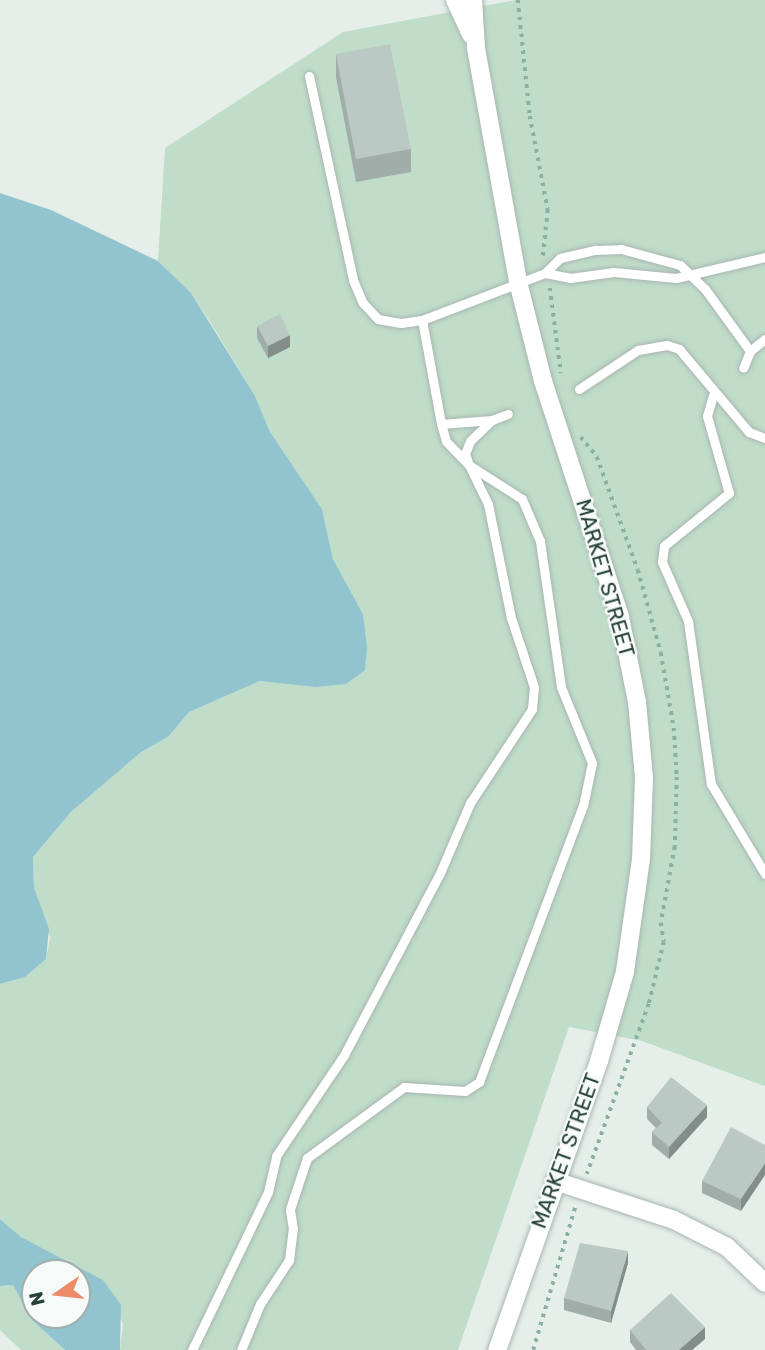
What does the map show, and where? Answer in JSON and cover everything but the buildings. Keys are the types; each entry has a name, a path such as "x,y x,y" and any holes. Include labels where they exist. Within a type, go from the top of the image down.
{"street":[{"name":"MARKET STREET","path":"455,0 476,48"},
{"name":"MARKET STREET","path":"473,0 476,48 518,282 543,382 620,617 637,702 644,778 641,859 625,972 497,1350"},
{"path":"555,1181 632,1204 727,1247 765,1283"}],"lane":[{"path":"309,76 353,280 363,303 378,318 401,323 422,320 545,273 560,258 621,249 680,265 690,273 750,351"},
{"path":"545,273 570,278 614,272 676,278 763,260"},
{"path":"241,1350 260,1304 289,1260 293,1229 290,1209 307,1158 404,1087 465,1091 479,1082 583,806 592,763 561,687 540,541 522,499 469,465 446,441 422,320"},
{"path":"743,368 750,351 765,339"},
{"path":"579,389 628,355 658,344 679,349 713,395 749,432 765,438"},
{"path":"713,395 707,416 729,493 664,546 662,562 688,621 711,784 765,874"},
{"path":"441,424 492,420 508,414"},
{"path":"191,1350 268,1192 276,1156 344,1055 440,873 470,803 532,709 534,687 507,599 497,530 469,465 466,448 492,420"}],"path":[{"path":"518,0 530,116 548,211 542,250 561,347 561,382"},
{"path":"533,1350 580,1189 593,1167 649,1004 664,942 661,923 675,847 677,778 674,728 663,666 638,570 597,457 579,433"}],"green space":[{"path":"516,0 765,0 765,1086 642,1041 569,1027 458,1350 120,1350 123,1324 103,1280 91,1274 91,1259 63,1259 21,1237 0,1219 0,984 25,977 46,959 50,937 34,888 33,857 71,812 140,753 169,736 189,712 260,681 330,685 366,663 363,614 333,559 322,509 270,432 255,396 209,320 191,293 158,261 165,148 343,32"},
{"path":"13,1285 21,1300 21,1329 42,1329 65,1350 21,1350 0,1330 0,1286"}],"water":[{"path":"0,193 51,210 158,261 191,293 255,396 270,432 322,509 333,559 363,614 367,648 365,670 346,684 316,687 260,681 189,712 169,736 140,753 71,812 33,857 34,888 49,929 46,959 25,977 0,984"},
{"path":"0,1219 21,1237 63,1259 21,1259 21,1300 13,1285 0,1286"},
{"path":"91,1274 103,1280 121,1305 120,1350 65,1350 42,1329 91,1329"}]}
